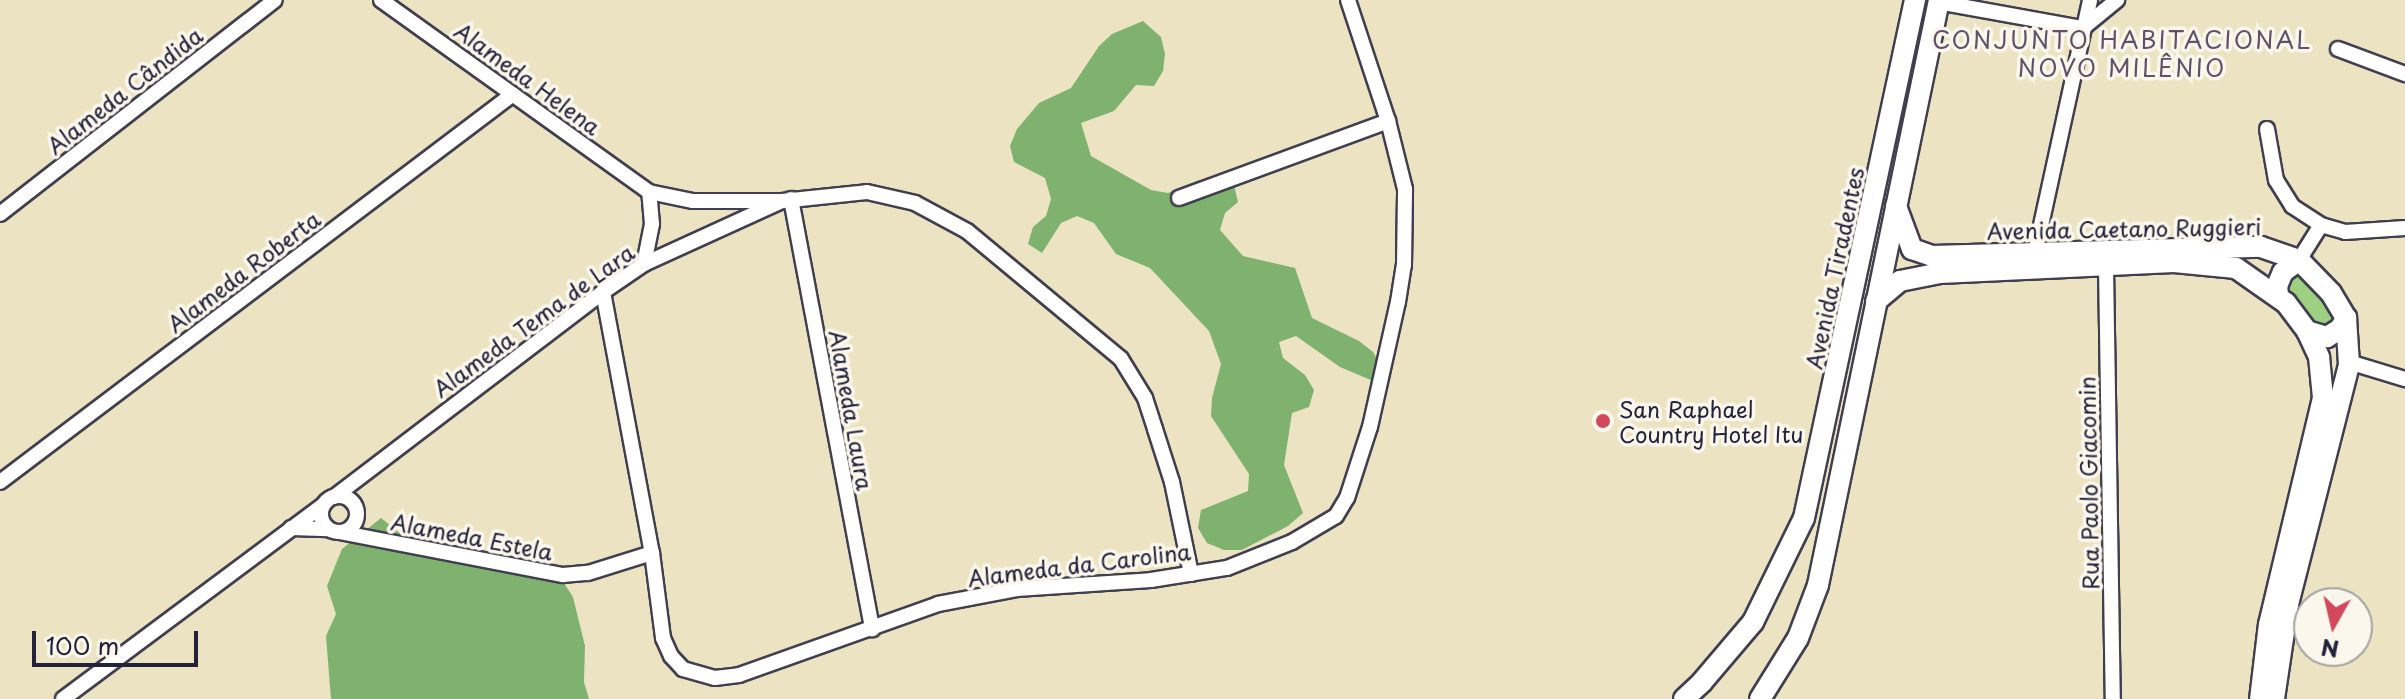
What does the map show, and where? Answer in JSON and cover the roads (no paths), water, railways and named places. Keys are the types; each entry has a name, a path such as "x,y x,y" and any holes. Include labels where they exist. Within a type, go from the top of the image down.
{"main road":[{"name":"Avenida Tiradentes","path":"1684,699 1700,691 1753,622 1804,518 1915,0"},
{"path":"1760,699 1798,638 1818,585 1938,1"},
{"path":"1896,206 1912,249 1909,270 1900,281"},
{"name":"Avenida Caetano Ruggieri","path":"1876,301 1900,281 1940,273 2034,262 2261,247 2299,260 2331,293 2346,318"},
{"name":"Avenida Caetano Ruggieri","path":"1912,249 1932,256 2106,267 2174,262 2236,268 2278,295 2307,331 2319,357 2324,382 2322,410 2269,624 2260,699"},
{"path":"2278,295 2277,286 2283,272 2299,260"},
{"path":"2307,331 2327,337 2340,329 2346,318"},
{"path":"2274,699 2288,605 2349,362 2346,318"}],"street":[{"name":"Alameda Cândida","path":"0,214 275,0"},
{"name":"Alameda Helena","path":"381,0 649,192 693,201 786,200"},
{"name":"Alameda da Carolina","path":"603,292 652,553 663,638 671,656 683,669 700,676 739,675 938,604 1017,589 1227,568 1292,542 1336,516 1347,498 1370,427 1404,265 1405,189 1388,121 1348,0"},
{"path":"2034,262 2090,0"},
{"path":"2083,28 2117,0"},
{"path":"1938,1 2083,28"},
{"path":"2338,49 2405,74"},
{"name":"Alameda Roberta","path":"0,482 513,94"},
{"path":"1179,198 1388,121"},
{"path":"2267,129 2276,180 2292,206 2321,225 2345,232 2405,228"},
{"path":"644,264 652,224 649,192"},
{"name":"Alameda Tema de Lara","path":"63,699 603,292 644,264 786,200 867,192 915,203 937,213 967,231 1121,359 1145,398 1160,443 1191,574"},
{"name":"Alameda Laura","path":"786,200 872,629"},
{"path":"2299,260 2321,225"},
{"name":"Rua Paolo Giacomin","path":"2106,267 2113,699"},
{"path":"2349,362 2405,379"},
{"path":"291,528 346,530 356,514 366,471"},
{"path":"334,530 321,518 328,501 348,498 356,514"},
{"name":"Alameda Estela","path":"356,514 376,540"},
{"name":"Alameda Estela","path":"334,530 563,575 588,573 652,553"}],"place":[{"name":"San Raphael Country Hotel Itu","path":"1603,421"}],"district":[{"name":"CONJUNTO HABITACIONAL NOVO MILÊNIO","path":"2122,54"}]}
